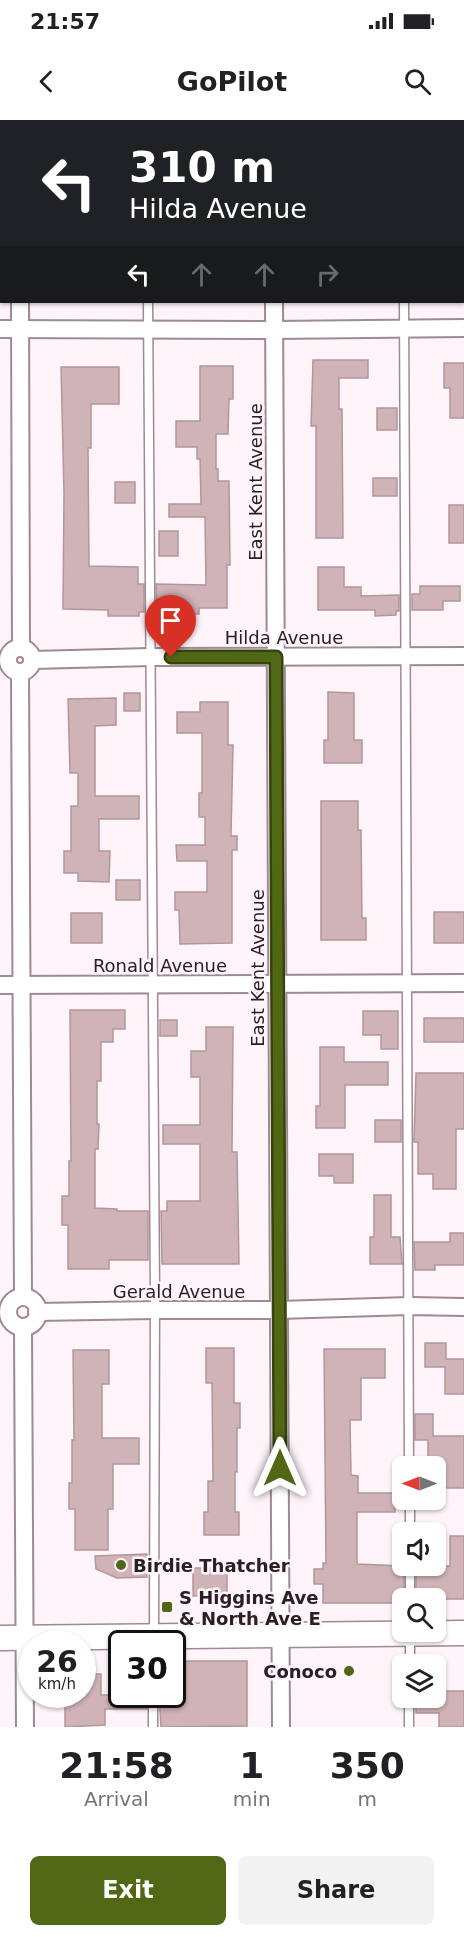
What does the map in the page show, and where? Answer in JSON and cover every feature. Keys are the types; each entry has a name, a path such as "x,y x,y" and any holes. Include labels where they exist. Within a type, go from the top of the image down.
{"main road":[{"path":"186,1638 392,1632"},
{"path":"446,1633 464,1633"},
{"path":"0,1638 18,1638"}],"street":[{"path":"20,303 21,648"},
{"name":"East Kent Avenue","path":"274,303 281,1727"},
{"path":"0,328 274,330 464,328"},
{"path":"21,648 28,651 32,660 29,669 20,673 11,669 4,660 12,650 21,648"},
{"name":"Hilda Avenue","path":"32,660 150,657 464,656"},
{"path":"20,673 23,1297"},
{"name":"Ronald Avenue","path":"0,985 464,983"},
{"path":"23,1297 33,1301 37,1312 32,1324 24,1326 12,1323 4,1312 12,1301 23,1297"},
{"name":"Gerald Avenue","path":"37,1312 464,1307"},
{"path":"24,1326 26,1630"},
{"path":"25,1708 25,1727"}],"lane":[{"path":"148,303 155,1310 154,1630"},
{"path":"404,303 410,1456"},
{"path":"153,1708 153,1727"},
{"path":"409,1708 409,1727"}],"building":[{"path":"313,360 368,360 368,378 339,378 339,409 342,409 343,538 316,538 316,426 311,426"},
{"path":"444,363 464,363 464,418 450,418 450,388 444,388"},
{"path":"200,366 233,366 233,399 229,399 228,434 216,434 218,481 229,481 230,565 227,565 227,608 199,608 199,614 157,612 156,584 206,585 205,517 169,517 169,504 201,504 200,459 197,459 197,447 176,447 176,421 200,421"},
{"path":"61,367 119,367 119,404 91,404 91,448 88,448 89,566 138,567 138,584 144,584 144,612 139,612 139,616 108,616 108,610 63,609 64,493"},
{"path":"377,408 397,408 397,430 377,430"},
{"path":"373,478 397,478 397,496 373,496"},
{"path":"115,482 135,482 135,503 115,503"},
{"path":"449,505 464,505 464,543 449,543"},
{"path":"159,531 178,531 178,556 159,556"},
{"path":"318,567 344,567 344,587 361,587 361,596 399,595 399,611 396,611 396,615 375,616 375,610 318,610"},
{"path":"420,586 460,586 460,601 443,601 443,610 412,610 412,594 420,594"},
{"path":"328,692 354,693 354,740 362,740 362,763 324,763 324,740 328,740"},
{"path":"124,693 140,693 140,711 124,711"},
{"path":"116,698 116,725 95,726 95,796 139,796 139,819 99,819 99,851 110,851 109,882 78,881 78,873 64,873 64,851 71,851 71,806 78,806 78,773 70,773 68,699"},
{"path":"200,702 228,702 228,745 233,745 231,836 237,836 237,850 232,850 232,943 180,944 179,910 175,910 175,892 207,892 207,861 177,861 176,845 205,845 205,817 199,817 199,793 202,793 202,733 177,733 177,712 200,712"},
{"path":"321,801 358,801 358,830 361,830 362,918 366,918 366,940 321,940"},
{"path":"116,880 140,880 140,900 116,900"},
{"path":"434,912 464,912 464,943 434,943"},
{"path":"71,913 102,913 102,943 71,943"},
{"path":"70,1010 125,1010 125,1029 113,1029 113,1042 101,1042 101,1081 97,1081 97,1124 99,1124 98,1149 95,1149 95,1208 148,1211 148,1260 109,1260 109,1269 68,1269 68,1225 62,1225 62,1196 69,1196 69,1161 71,1161"},
{"path":"363,1011 398,1011 398,1049 381,1049 381,1035 363,1035"},
{"path":"424,1018 464,1018 464,1042 424,1042"},
{"path":"160,1020 177,1020 177,1036 160,1036"},
{"path":"206,1027 233,1027 232,1152 237,1152 239,1264 162,1264 161,1211 167,1211 167,1201 200,1201 200,1144 163,1144 163,1125 200,1125 200,1077 191,1077 191,1051 206,1051"},
{"path":"320,1047 344,1047 344,1062 388,1062 388,1085 345,1085 345,1128 316,1128 316,1106 320,1106"},
{"path":"416,1073 464,1073 464,1129 456,1129 456,1189 433,1189 433,1174 418,1174 418,1142 414,1142"},
{"path":"375,1120 401,1120 401,1142 375,1142"},
{"path":"319,1154 353,1154 353,1183 334,1183 334,1176 319,1176"},
{"path":"374,1195 391,1195 391,1237 400,1237 402,1264 370,1264 370,1237 374,1237"},
{"path":"450,1233 464,1233 464,1265 435,1265 435,1270 415,1270 414,1242 450,1242"},
{"path":"425,1343 446,1343 446,1359 464,1359 464,1394 445,1394 445,1367 425,1367"},
{"path":"206,1348 234,1348 234,1403 240,1403 240,1428 237,1428 237,1472 235,1472 235,1512 239,1512 239,1535 204,1535 204,1512 208,1512 208,1481 213,1481 212,1383 206,1383"},
{"path":"324,1349 385,1349 385,1378 361,1378 361,1420 350,1420 351,1475 358,1476 358,1493 392,1493 392,1510 395,1512 357,1512 357,1564 392,1565 392,1576 404,1576 404,1588 392,1588 392,1603 323,1603 323,1584 314,1584 314,1569 323,1569 323,1563 326,1563"},
{"path":"73,1350 109,1350 109,1384 102,1384 102,1438 139,1438 139,1464 113,1464 113,1509 108,1509 108,1550 75,1550 75,1509 69,1509 69,1483 72,1483 72,1440 74,1440"},
{"path":"415,1414 433,1414 433,1436 464,1436 464,1488 446,1488 446,1456 428,1456 428,1440 415,1440"},
{"path":"450,1536 464,1536 464,1599 446,1599 446,1588 416,1588 416,1576 446,1576 446,1566 450,1566"},
{"name":"Birdie Thatcher","path":"147,1554 147,1577 117,1578 96,1569 95,1556"},
{"path":"193,1568 227,1568 227,1596 193,1596"},
{"path":"186,1661 247,1661 247,1726 161,1727 160,1708 186,1708"},
{"path":"96,1674 101,1674 101,1695 108,1695 108,1708 147,1708 105,1709 105,1725 65,1727 65,1708 96,1708"},
{"path":"446,1691 464,1691 464,1727 439,1727 439,1713 416,1713 416,1708 446,1708"}],"place":[{"name":"Birdie Thatcher","path":"121,1565"},
{"name":"S Higgins Ave & North Ave E","path":"167,1607"},
{"name":"Conoco","path":"349,1671"}],"route":[{"path":"171,657 276,657 280,1468"}]}
